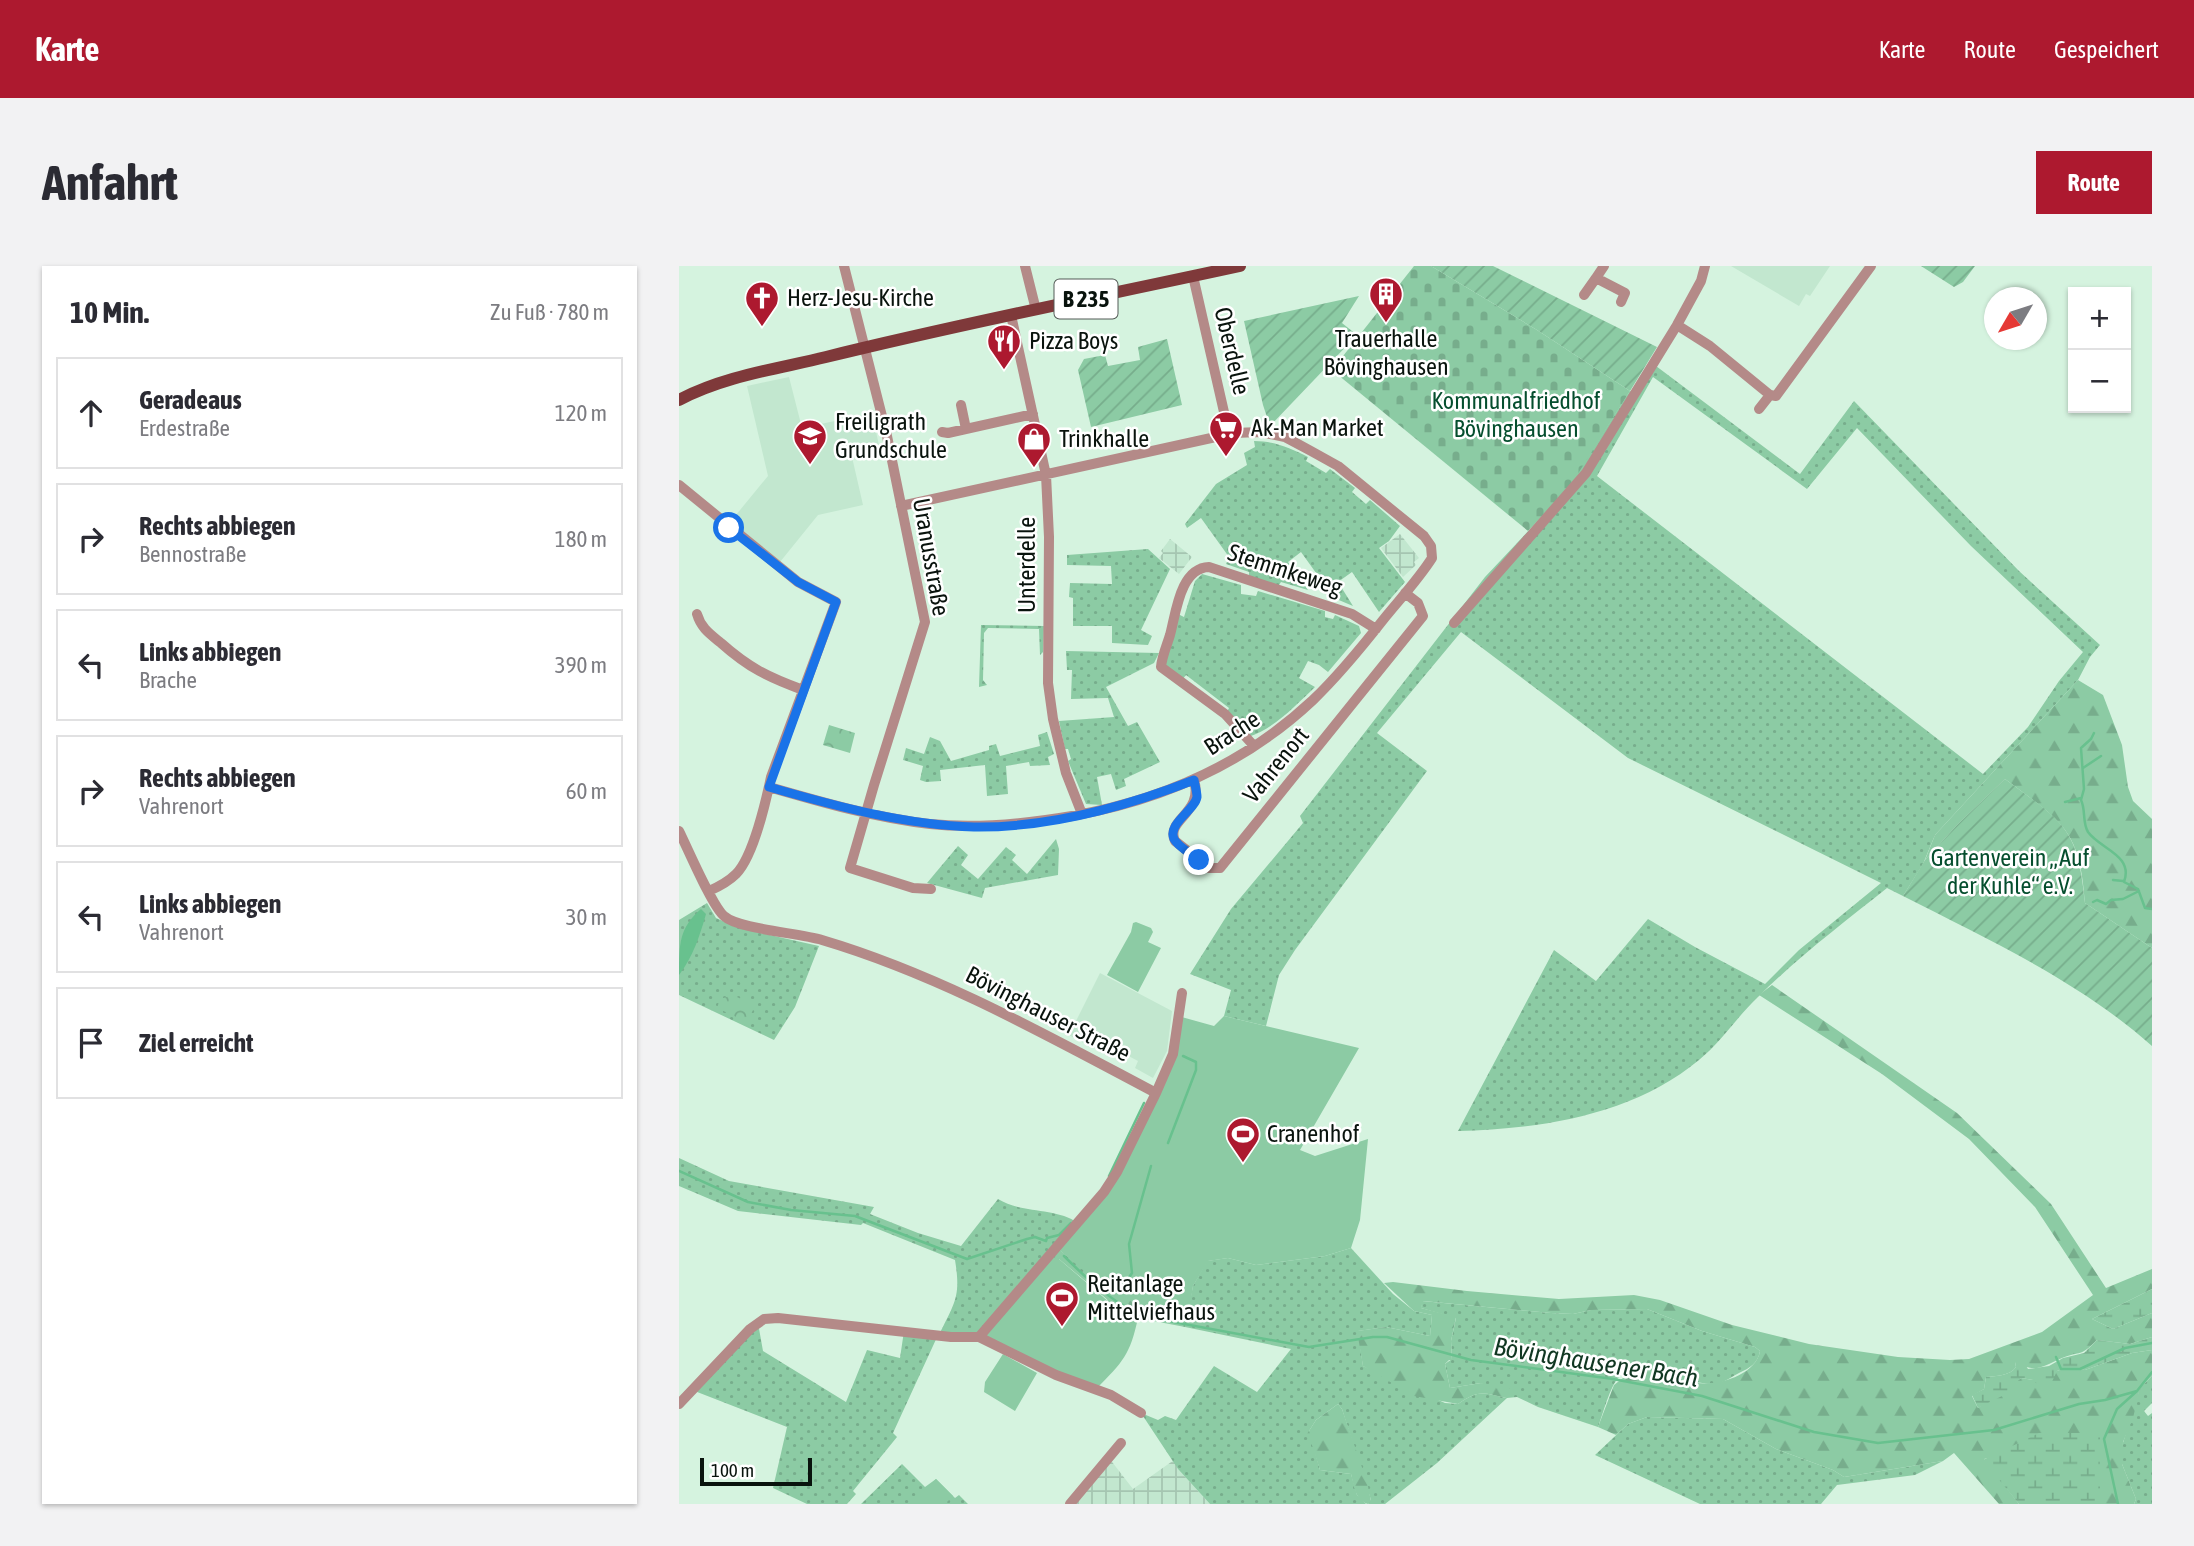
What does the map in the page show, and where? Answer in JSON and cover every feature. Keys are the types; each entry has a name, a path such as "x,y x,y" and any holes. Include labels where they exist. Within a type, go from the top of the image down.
{"main road":[{"name":"B 235","path":"679,400 746,376 865,347 1240,266"}],"street":[{"name":"Uranusstraße","path":"844,266 887,436 925,622 850,868 913,888 931,889"},
{"path":"1025,266 1036,310"},
{"path":"1584,295 1604,266"},
{"path":"1454,623 1586,473 1677,326 1701,281 1705,266"},
{"path":"1677,326 1710,346 1770,395 1776,396 1871,266"},
{"name":"Oberdelle","path":"1193,276 1229,434"},
{"path":"1595,278 1625,293 1621,302"},
{"name":"Unterdelle","path":"1011,314 1047,475 1048,683 1056,738 1081,814"},
{"path":"1759,409 1770,395"},
{"path":"961,405 966,429"},
{"path":"942,432 948,433 1033,414"},
{"name":"Brache","path":"769,787 928,824 975,827 1033,822 1142,800 1194,780 1254,746 1312,700 1344,668 1432,558 1431,546 1424,536 1338,466 1285,437 1260,432 1229,434"},
{"path":"901,506 1229,434"},
{"path":"679,485 798,582 836,602 744,863 730,879 709,891"},
{"name":"Stemmkeweg","path":"1254,746 1226,714 1161,667 1183,588 1194,572 1201,567 1209,567 1352,614 1376,629"},
{"name":"Vahrenort","path":"1194,780 1197,795 1195,802 1173,829 1172,836 1209,868 1220,868 1423,616 1418,603 1405,593"},
{"path":"697,614 701,626 748,666 803,690"},
{"name":"Bövinghauser Straße","path":"679,831 725,918 738,923 812,937 883,959 929,977 1156,1093"},
{"path":"979,1337 1104,1192 1117,1172 1173,1054 1182,993"},
{"path":"679,1404 750,1329 764,1319 804,1320 951,1337 979,1337 1056,1376 1111,1395 1141,1413"},
{"path":"1070,1504 1121,1443"}],"shaded area":[{"path":"1731,266 1830,266 1810,296 1806,294 1799,306"},
{"name":"Freiligrath Grundschule","path":"789,377 802,428 872,413 880,450 852,457 863,505 818,515 780,562 731,521 768,476 747,386"},
{"path":"1400,534 1419,558 1414,562 1416,565 1403,577 1381,548"},
{"path":"1170,539 1192,557 1179,574 1159,558"},
{"path":"701,909 706,914 701,930 679,975 679,954 684,930"},
{"path":"1100,973 1172,1011 1167,1051 1153,1078 1135,1068 1138,1061 1093,1037 1087,1045 1069,1035"},
{"path":"1109,1458 1133,1489 1174,1460 1178,1469 1210,1504 1070,1504"}],"green space":[{"name":"Kommunalfriedhof Bövinghausen","path":"1414,266 1431,266 1537,330 1630,391 1565,492 1528,531 1332,370"},
{"path":"1431,266 1493,266 1657,347 1630,391 1537,330"},
{"path":"1921,266 1975,266 1963,282 1954,287"},
{"path":"1359,296 1342,323 1357,335 1270,426 1244,321"},
{"path":"1167,339 1182,405 1091,427 1078,370 1084,359 1105,355 1108,366 1140,360 1138,347"},
{"path":"1656,366 1800,474 1854,401 2019,571 2100,645 2078,680 1935,835 1923,864 1903,896 1887,888 1837,928 1772,983 1699,1060 1673,1079 1616,1106 1553,1122 1458,1131 1554,950 1596,981 1648,919 1765,984 1799,950 1881,883 1628,758 1461,632 1377,733 1427,771 1279,975 1266,1026 1224,1016 1231,990 1190,974 1231,909 1303,823 1300,816 1485,577 1565,492 1630,391 1637,395","holes":["1653,377 1807,489 1857,428 1971,546 2083,652 2059,681 2028,727 1983,774 1597,476"]},
{"path":"1254,441 1288,448 1308,457 1306,461 1326,473 1330,469 1355,488 1352,492 1366,504 1370,500 1400,526 1389,541 1379,548 1405,582 1379,612 1352,572 1338,582 1353,606 1334,598 1301,552 1288,562 1308,590 1281,582 1277,588 1249,579 1249,572 1226,564 1229,557 1201,518 1187,528 1185,524 1216,484 1247,465 1244,453 1255,447"},
{"path":"1148,549 1170,569 1141,630 1152,636 1148,645 1112,643 1112,626 1073,626 1070,583 1112,584 1111,566 1067,565 1067,555"},
{"path":"1202,574 1241,585 1241,594 1256,596 1258,591 1325,611 1325,617 1333,619 1335,615 1359,626 1361,633 1328,672 1308,661 1299,678 1315,687 1276,722 1248,737 1227,712 1229,708 1186,675 1182,680 1167,670 1164,662 1178,614 1184,617 1195,581"},
{"path":"981,625 1044,626 1043,652 1040,655 1039,629 988,628 984,633 983,680 987,685 979,687"},
{"path":"1066,651 1159,653 1154,663 1106,687 1128,726 1137,722 1160,762 1124,779 1126,786 1116,790 1111,774 1097,777 1102,805 1086,804 1068,761 1071,759 1068,749 1065,749 1059,721 1114,717 1108,698 1071,699 1072,670 1067,670"},
{"path":"2078,680 2103,695 2122,745 2128,787 2133,801 2152,819 2152,948 2085,903 2078,858 2065,829 2041,806 2005,779 1925,860 1935,835"},
{"path":"829,725 855,733 850,753 823,745"},
{"path":"1047,732 1054,754 1048,757 1050,765 1030,766 1029,762 1006,766 1008,794 987,796 985,765 940,770 941,781 926,782 920,780 923,766 903,760 906,748 924,754 930,737 940,741 951,761 989,750 989,746 996,744 1000,756 1040,746 1038,735"},
{"name":"Gartenverein „Auf der Kuhle“ e.V.","path":"2005,779 2041,806 2065,829 2078,858 2085,903 2152,948 2152,1046 2094,1001 2064,982 1903,896 1925,860"},
{"path":"1056,839 1059,849 1058,875 985,888 982,898 927,883 958,846 968,855 961,865 978,879 1006,847 1016,855 1012,860 1027,874"},
{"path":"707,903 716,918 739,928 819,946 795,1007 774,1040 679,995 679,920"},
{"path":"1133,923 1151,928 1153,932 1148,942 1161,948 1138,992 1107,975 1131,932"},
{"path":"1772,985 1957,1113 2051,1204 2106,1288 2152,1269 2152,1289 2092,1319 2113,1329 2152,1313 2152,1337 2130,1344 2097,1340 2083,1351 2039,1368 2029,1368 2015,1362 2016,1367 2010,1372 1986,1377 1984,1389 1972,1396 1978,1408 2021,1378 2033,1380 2065,1368 2085,1370 2132,1353 2152,1350 2152,1376 2140,1388 2133,1418 2123,1442 2122,1464 2136,1499 2134,1504 2100,1504 2100,1433 1984,1459 2019,1504 1999,1504 1954,1453 1943,1461 1844,1477 1833,1470 1776,1449 1723,1419 1647,1417 1628,1424 1616,1435 1598,1427 1614,1385 1632,1371 1661,1372 1693,1382 1715,1383 1744,1372 1751,1367 1760,1351 1647,1309 1591,1310 1573,1314 1423,1301 1421,1308 1456,1317 1451,1341 1452,1360 1445,1364 1450,1388 1481,1383 1514,1389 1507,1398 1481,1394 1471,1396 1458,1404 1414,1396 1363,1366 1357,1331 1386,1327 1430,1336 1432,1315 1414,1311 1384,1283 1393,1282 1559,1299 1634,1295 1660,1300 1732,1325 1809,1344 1898,1357 1950,1360 1969,1359 2042,1332 2093,1295 2035,1207 1969,1139 1882,1074 1759,995"},
{"path":"733,995 755,1006 747,1022 717,1008 720,999"},
{"name":"Cranenhof","path":"1178,1016 1214,1026 1224,1016 1359,1048 1300,1150 1315,1156 1368,1139 1360,1220 1351,1248 1325,1256 1256,1265 1228,1258 1208,1261 1193,1286 1189,1313 1149,1307 1131,1301 1097,1281 1056,1247 1104,1192 1164,1076"},
{"path":"679,1158 729,1181 874,1207 870,1214 961,1246 998,1199 1018,1207 1060,1215 1078,1223 1056,1247 1105,1287 1109,1301 1059,1259 979,1337 938,1335 893,1433 897,1437 853,1491 856,1494 847,1504 807,1504 773,1488 787,1427 692,1390 758,1323 763,1351 846,1402 867,1350 900,1358 904,1331 939,1335 957,1291 955,1260 863,1223 861,1225 738,1211 679,1186"},
{"path":"1351,1248 1393,1294 1414,1311 1432,1315 1430,1336 1386,1327 1358,1331 1363,1366 1445,1403 1458,1404 1471,1396 1481,1394 1507,1398 1437,1463 1385,1504 1368,1504 1371,1500 1342,1409 1338,1404 1316,1420 1309,1431 1320,1470 1351,1474 1357,1495 1366,1504 1210,1504 1178,1469 1141,1413 1158,1420 1165,1416 1176,1420 1214,1366 1257,1392 1291,1349 1185,1327 1193,1286 1207,1261 1228,1258 1256,1265 1325,1256"},
{"name":"Reitanlage Mittelviefhaus","path":"1049,1256 1059,1259 1109,1302 1138,1318 1132,1341 1124,1357 1096,1389 979,1337"},
{"path":"1105,1287 1145,1304 1189,1313 1185,1327 1138,1318 1108,1302"},
{"path":"2152,1289 2152,1313 2113,1329 2092,1319"},
{"path":"1422,1301 1573,1314 1591,1310 1647,1309 1760,1351 1750,1367 1720,1383 1696,1382 1653,1372 1628,1372 1619,1377 1613,1387 1598,1427 1517,1397 1507,1398 1481,1383 1450,1388 1445,1364 1452,1359 1451,1341 1456,1318 1421,1308"},
{"path":"2152,1337 2152,1350 2132,1353 2085,1370 2065,1368 2057,1371 2050,1386 2041,1388 2033,1380 2021,1378 2002,1396 1978,1408 1972,1395 1984,1389 1986,1377 2010,1372 2016,1367 2015,1362 2023,1361 2028,1369 2049,1366 2063,1358 2084,1353 2097,1340 2130,1344"},
{"path":"1003,1354 1037,1373 1015,1411 984,1392 985,1382"},
{"path":"2152,1376 2152,1403 2144,1411 2148,1416 2152,1413 2152,1504 2134,1504 2136,1499 2122,1464 2122,1446 2140,1388"},
{"path":"1338,1404 1367,1482 1371,1501 1368,1504 1358,1496 1351,1474 1320,1470 1307,1434 1316,1420"},
{"path":"1647,1417 1723,1419 1776,1449 1833,1470 1844,1477 1943,1461 1915,1475 1837,1485 1821,1504 1700,1504 1595,1455 1628,1424"},
{"path":"2039,1433 2100,1433 2100,1504 2019,1504 1983,1460"},
{"path":"902,1464 925,1487 936,1479 955,1498 959,1495 968,1504 861,1504"},
{"path":"936,1479 953,1496 945,1504 911,1504"}],"waterway":[{"path":"2094,733 2081,748 2084,789 2081,800 2086,828 2093,838 2120,859 2126,873 2124,882 2138,889 2145,908 2152,909"},
{"path":"2083,768 2101,756"},
{"path":"2065,802 2081,798"},
{"path":"2113,880 2123,881"},
{"path":"2093,902 2097,900 2106,904 2139,891"},
{"path":"1168,1143 1196,1070 1196,1062 1183,1056"},
{"path":"1109,1176 1144,1103"},
{"path":"1122,1288 1132,1273 1129,1244 1151,1166"},
{"name":"Bövinghausener Bach","path":"679,1171 748,1202 791,1210 855,1216 967,1259 1035,1237 1046,1241 1047,1238 1059,1235 1071,1223"},
{"name":"Bövinghausener Bach","path":"1064,1256 1115,1301 1152,1318 1309,1347 1387,1337 1471,1360 1613,1379 1702,1396 1814,1432 1878,1443 1994,1430 2079,1404 2137,1391"},
{"path":"2056,1357 2061,1369 2080,1369 2125,1348 2152,1343"},
{"path":"2118,1504 2104,1439 2117,1409 2137,1391 2152,1372"}],"place":[{"name":"Trauerhalle Bövinghausen","path":"1386,324"},
{"name":"Herz-Jesu-Kirche","path":"762,328"},
{"name":"Pizza Boys","path":"1004,371"},
{"name":"Ak-Man Market","path":"1226,458"},
{"name":"Freiligrath Grundschule","path":"810,466"},
{"name":"Trinkhalle","path":"1034,469"},
{"name":"Cranenhof","path":"1243,1164"},
{"name":"Reitanlage Mittelviefhaus","path":"1062,1328"}],"route":[{"path":"729,528 798,582 836,602 769,787 911,821 975,827 1033,822 1100,811 1142,800 1194,780 1197,795 1195,802 1173,829 1172,836 1199,860"}]}
